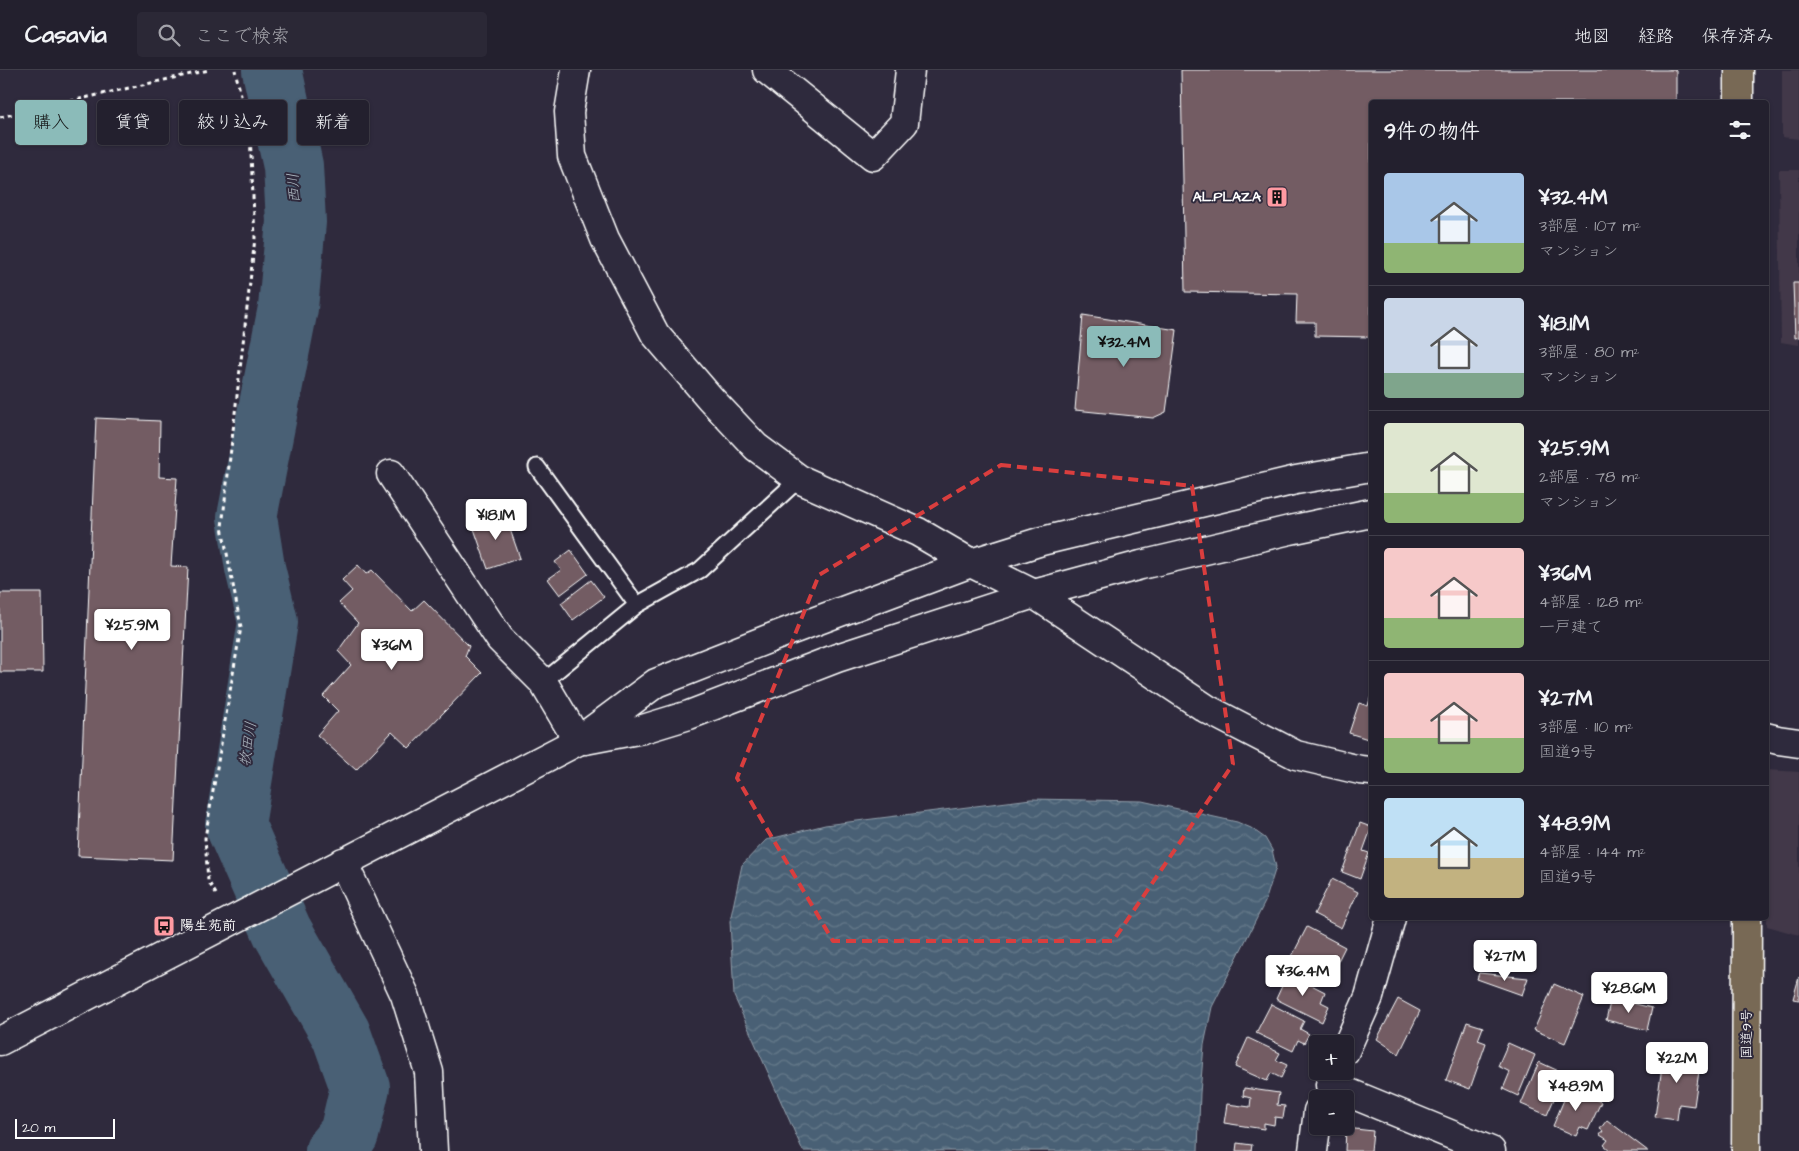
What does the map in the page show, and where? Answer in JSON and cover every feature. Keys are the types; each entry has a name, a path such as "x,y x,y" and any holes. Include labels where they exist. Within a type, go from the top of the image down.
{"highway":[{"path":"1739,70 1739,100"},
{"name":"国道9号","path":"1746,1151 1747,920"}],"street":[{"path":"576,70 569,112 572,156 605,239 655,334 710,398 756,447 799,478 918,532 971,563 1034,594 1207,709 1296,755 1369,771"},
{"path":"767,70 873,156 904,123 910,70"},
{"path":"0,1041 578,741 656,683 971,563 1042,541 1296,480 1369,467"},
{"path":"391,474 500,639 543,682 578,741"},
{"path":"578,741 643,729 689,715 837,658 1034,594 1150,563 1369,513"},
{"path":"1769,738 1799,743"},
{"path":"343,862 405,995 429,1072 433,1151"},
{"path":"1352,1035 1369,997 1390,920"},
{"path":"1330,1085 1491,1151"},
{"path":"1313,1151 1315,1135"}],"lane":[{"path":"537,467 637,606"},
{"path":"543,682 637,606 700,570 799,478"}],"path":[{"path":"0,117 209,70"},
{"path":"231,920 208,881 205,838 241,627 222,527 255,238 250,134 235,70"}],"highlighted area":[{"path":"1001,465 1192,486 1233,764 1113,941 833,941 737,778 819,575"}],"shaded area":[{"path":"1782,70 1799,70 1799,139 1782,137"},
{"path":"1779,170 1799,170 1799,345 1781,342"},
{"path":"1769,770 1799,772 1799,935 1767,926 1767,920 1769,920"}],"water":[{"path":"1031,799 1142,801 1237,822 1251,828 1265,838 1272,850 1276,867 1265,902 1212,1007 1204,1045 1198,1151 803,1151 734,996 730,921 742,865 766,840 825,825"}],"building":[{"name":"AL.PLAZA","path":"1181,70 1676,70 1676,100 1369,100 1369,337 1315,336 1315,322 1296,322 1297,294 1185,292"},
{"path":"1793,283 1799,283 1799,337 1795,338"},
{"path":"1083,315 1177,330 1166,412 1153,418 1075,410"},
{"path":"96,418 160,421 159,477 177,478 171,566 188,567 173,860 78,856"},
{"path":"504,512 520,558 488,569 472,523"},
{"path":"571,550 588,574 560,595 548,579 561,570 555,562"},
{"path":"358,565 366,574 372,570 412,611 424,600 469,646 465,656 482,673 409,748 392,732 356,770 317,735 338,711 323,696 351,665 338,651 358,623 339,603 352,591 342,580"},
{"path":"591,580 604,597 573,620 561,603"},
{"path":"0,593 42,593 43,672 0,672"},
{"path":"1369,702 1369,739 1349,733 1359,703 1368,706"},
{"path":"1360,823 1369,826 1369,834 1363,851 1369,853 1360,879 1342,872"},
{"path":"1332,879 1358,892 1341,928 1314,914"},
{"path":"1307,927 1345,947 1329,979 1291,958"},
{"path":"1288,973 1325,992 1321,1002 1329,1006 1322,1022 1276,999"},
{"path":"1479,973 1528,978 1522,995 1477,979"},
{"path":"1799,977 1799,1000 1793,999"},
{"path":"1554,984 1584,997 1565,1043 1534,1030"},
{"path":"1611,998 1652,1008 1647,1030 1606,1020"},
{"path":"1398,999 1420,1011 1399,1054 1377,1039"},
{"path":"1271,1004 1304,1021 1300,1029 1309,1034 1304,1043 1298,1040 1293,1051 1256,1033"},
{"path":"1467,1022 1483,1027 1478,1040 1486,1043 1470,1089 1446,1080"},
{"path":"1248,1038 1280,1053 1276,1060 1287,1065 1281,1078 1271,1073 1267,1081 1235,1067"},
{"path":"1508,1043 1535,1055 1518,1096 1503,1089 1510,1072 1498,1066"},
{"path":"1664,1052 1701,1057 1694,1106 1679,1104 1677,1120 1655,1117"},
{"path":"1539,1062 1565,1074 1547,1115 1521,1104"},
{"path":"1244,1088 1279,1093 1277,1105 1285,1106 1283,1118 1275,1117 1274,1125 1264,1123 1264,1129 1224,1123 1227,1104 1250,1107 1251,1098 1243,1096"},
{"path":"1569,1088 1601,1102 1588,1130 1580,1127 1576,1136 1553,1126"},
{"path":"1607,1120 1648,1151 1611,1151 1604,1145 1608,1140 1600,1135 1603,1131 1600,1129"},
{"path":"1354,1129 1373,1131 1371,1151 1345,1151 1346,1135 1354,1135"},
{"path":"1237,1143 1252,1145 1251,1151 1236,1151"}],"waterway":[{"name":"牧田川","path":"272,70 293,166 296,222 288,308 247,517 255,568 268,622 235,825 282,931 341,1034 360,1087 349,1134 335,1151"}],"place":[{"name":"AL.PLAZA","path":"1277,197"},
{"name":"陽生苑前","path":"164,926"}],"water label":[{"name":"西川","path":"294,188"}]}
